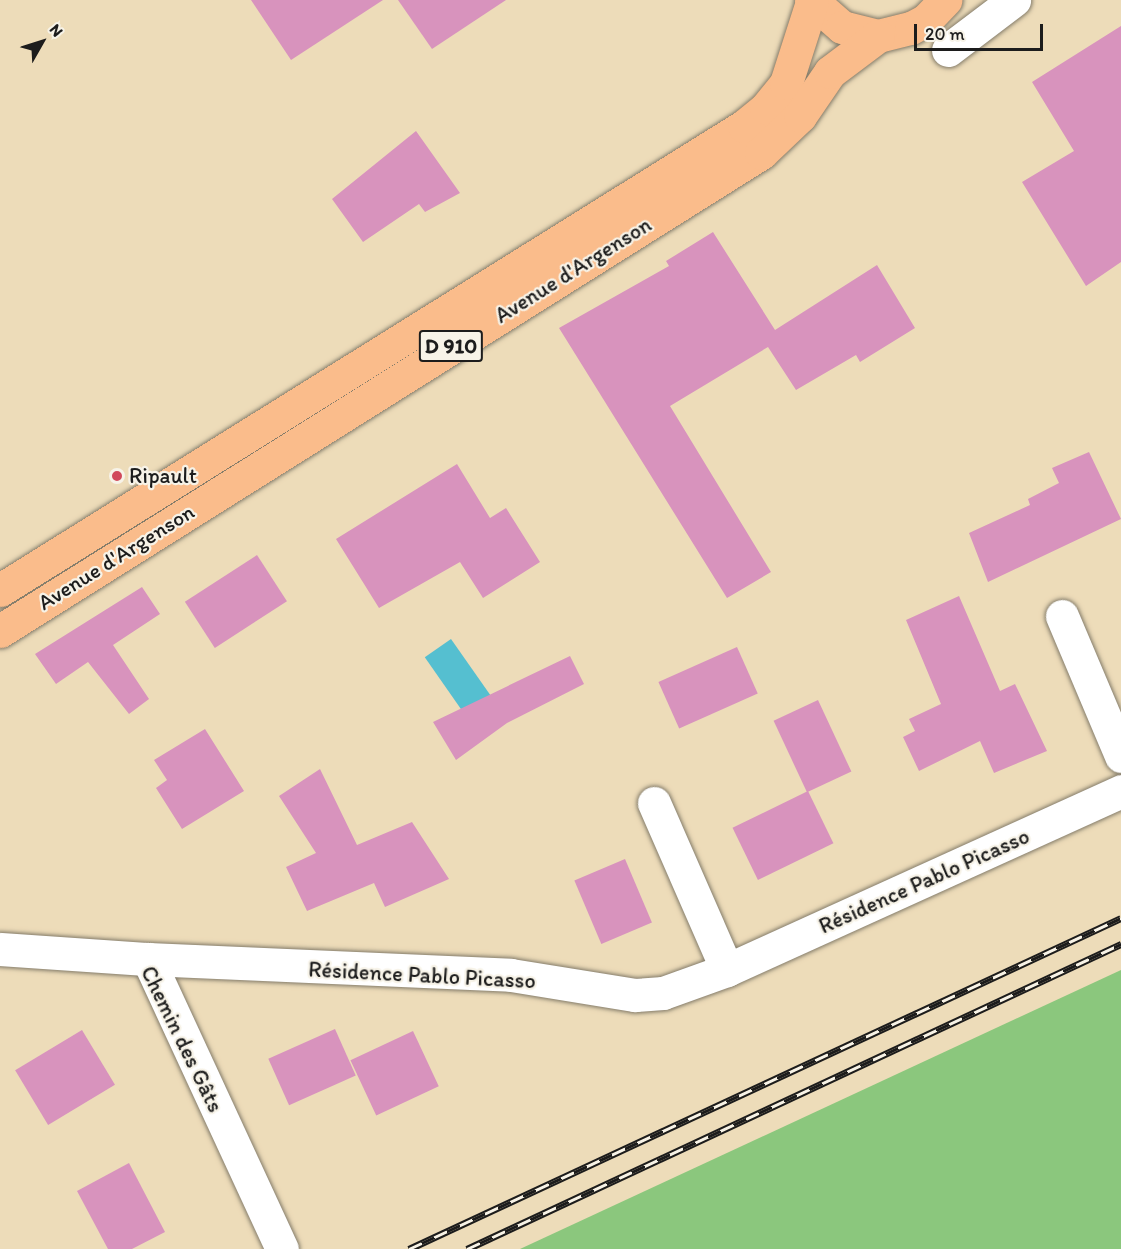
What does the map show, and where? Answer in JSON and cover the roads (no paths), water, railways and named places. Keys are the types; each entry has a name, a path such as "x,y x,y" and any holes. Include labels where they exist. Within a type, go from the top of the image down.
{"main road":[{"path":"811,1 842,27 878,36 911,28 926,20 945,0"},
{"name":"Avenue d'Argenson","path":"0,590 744,126 766,108 786,83 811,1"},
{"name":"Avenue d'Argenson","path":"0,631 761,153 800,116 830,72 878,36"}],"street":[{"path":"948,50 1014,0"},
{"path":"1062,616 1121,756"},
{"name":"Résidence Pablo Picasso","path":"148,959 511,975 635,995 663,993 727,970 1121,791"},
{"path":"654,803 727,970"},
{"name":"Chemin des Gâts","path":"0,949 148,959 282,1249"}],"water":[{"path":"451,639 491,696 465,715 425,657"}],"railway":[{"path":"409,1249 1121,918"},
{"path":"467,1249 1121,944"}],"place":[{"name":"Ripault","path":"117,476"}]}
